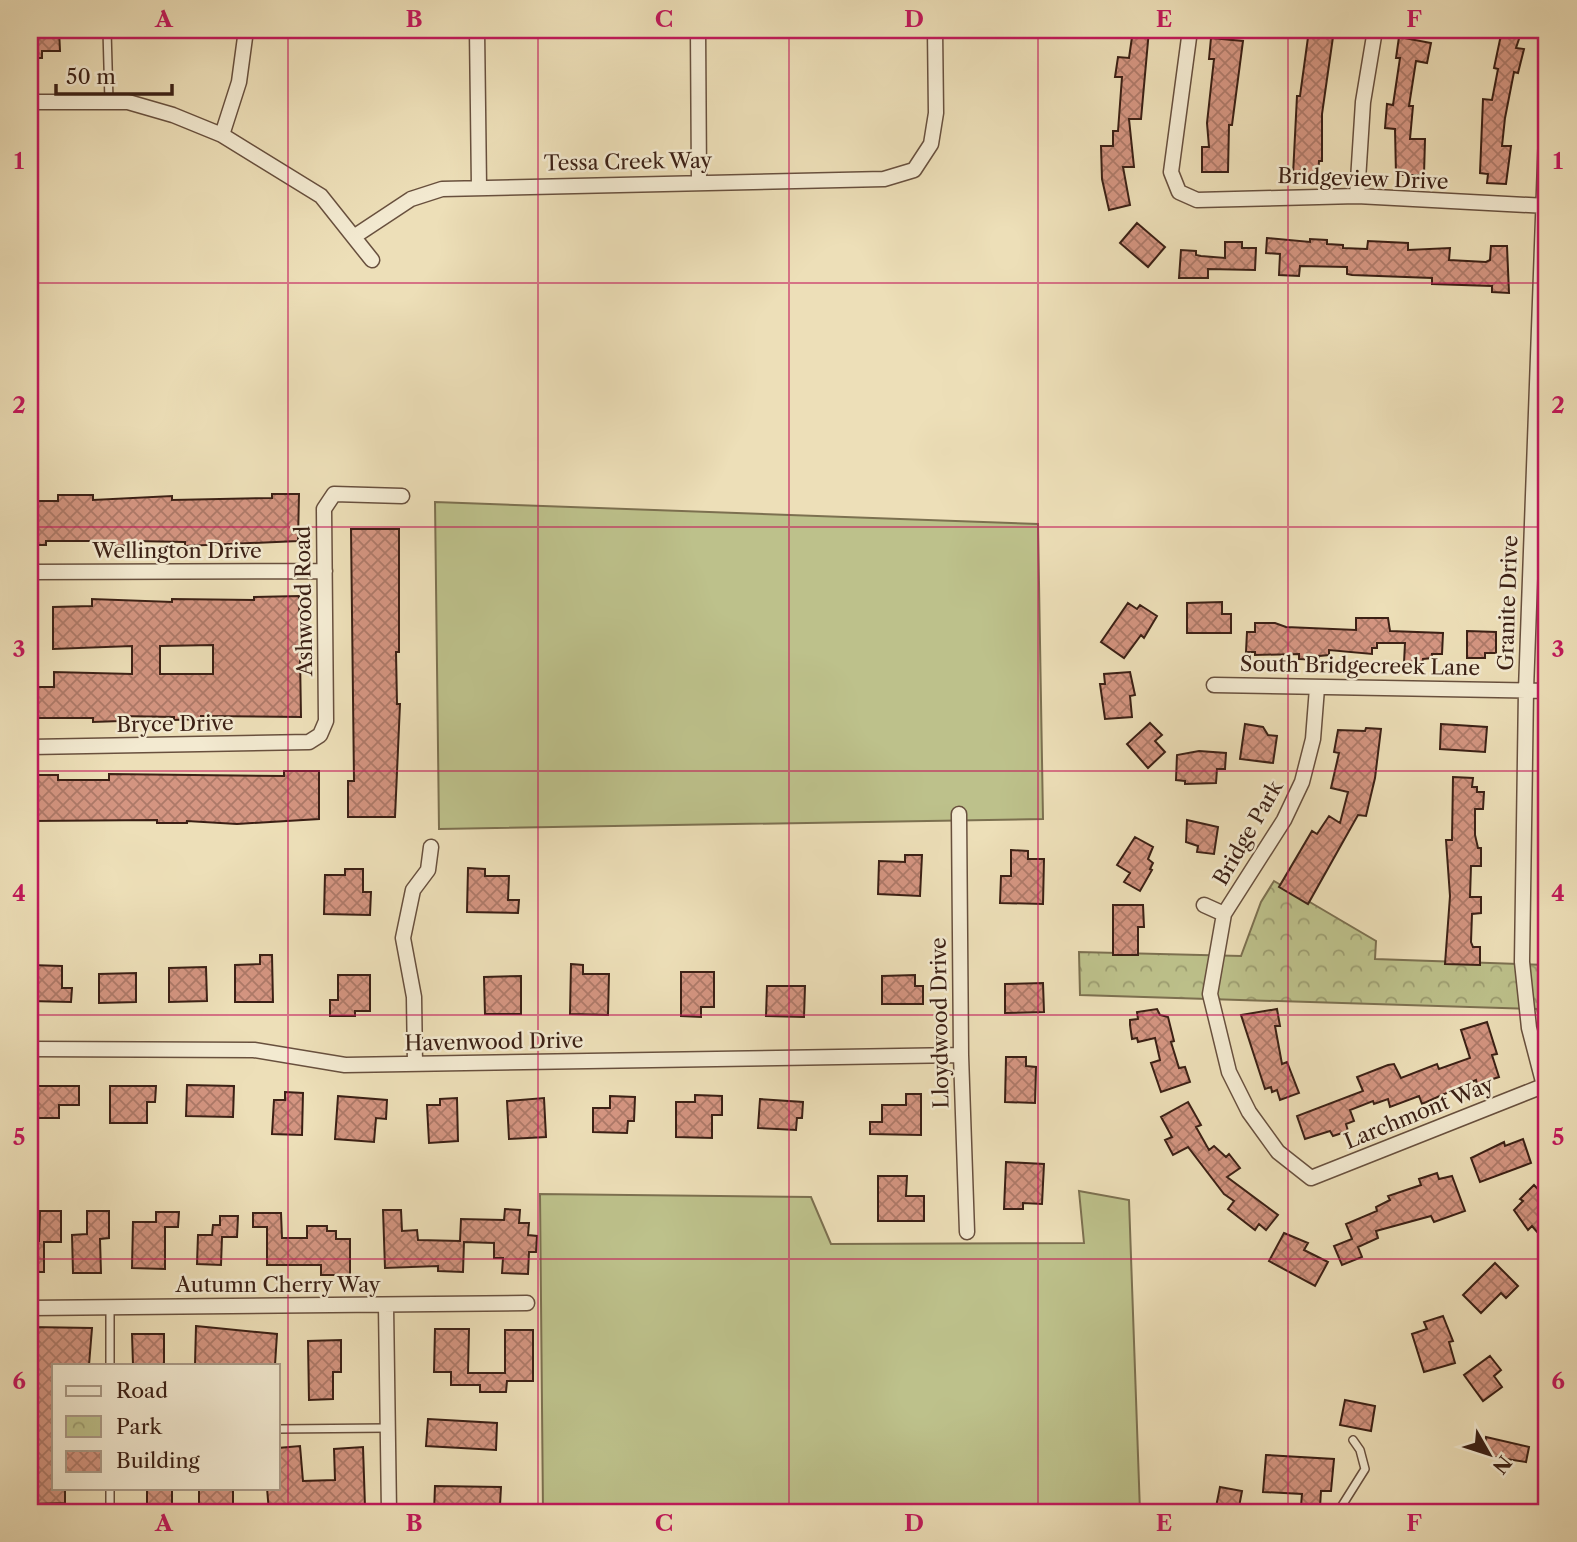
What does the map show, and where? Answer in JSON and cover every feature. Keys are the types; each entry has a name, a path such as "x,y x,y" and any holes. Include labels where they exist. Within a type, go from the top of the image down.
{"street":[{"path":"222,135 239,82 246,30"},
{"path":"477,30 479,187"},
{"path":"698,30 699,181"},
{"name":"Tessa Creek Way","path":"355,236 411,199 442,189 884,178 914,170 931,144 936,113 935,30"},
{"name":"Bridgeview Drive","path":"1190,30 1171,172 1179,192 1197,200 1357,197 1544,206"},
{"path":"1357,197 1363,102 1375,30"},
{"path":"30,102 128,102 173,115 222,135 321,196 372,260"},
{"name":"Granite Drive","path":"1545,1092 1528,1028 1522,962 1526,690 1547,107"},
{"name":"Ashwood Road","path":"320,735 326,721 324,509 334,494 402,496"},
{"name":"Wellington Drive","path":"30,572 325,571"},
{"name":"South Bridgecreek Lane","path":"1214,685 1547,691"},
{"name":"Bridge Park","path":"1311,1178 1278,1152 1249,1112 1229,1072 1210,994 1224,914 1284,820 1302,782 1313,739 1317,688"},
{"name":"Bryce Drive","path":"30,747 309,742 320,735"},
{"name":"Lloydwood Drive","path":"959,814 961,1055 967,1232"},
{"path":"415,1064 414,997 403,938 413,890 428,870 431,847"},
{"name":"Bridge Park","path":"1204,905 1224,914"},
{"name":"Havenwood Drive","path":"30,1049 254,1050 345,1065 961,1055"},
{"name":"Larchmont Way","path":"1311,1178 1545,1092"},
{"name":"Autumn Cherry Way","path":"30,1308 527,1303"},
{"path":"386,1306 389,1512"}],"lane":[{"path":"107,30 109,101"},
{"path":"110,1307 110,1364"},
{"path":"280,1429 387,1428"},
{"path":"1338,1512 1365,1469 1360,1450 1353,1440"},
{"path":"110,1490 110,1512"}],"green space":[{"path":"435,502 1038,524 1043,819 439,829"},
{"path":"1274,881 1376,941 1375,959 1547,965 1547,1055 1537,1009 1080,995 1079,952 1241,956 1261,902"},
{"path":"1079,1191 1129,1200 1140,1512 543,1512 540,1194 811,1197 831,1244 1084,1243"}],"building":[{"path":"30,30 59,30 60,51 42,51 42,58 30,58"},
{"path":"1133,30 1149,30 1141,119 1129,119 1134,167 1123,167 1130,205 1109,210 1102,179 1101,146 1113,146 1113,131 1118,131 1122,77 1115,77 1118,57 1129,58"},
{"path":"1309,30 1334,30 1322,114 1322,161 1319,161 1318,176 1293,175 1297,96 1300,96"},
{"path":"1502,30 1522,30 1516,48 1524,49 1518,73 1514,72 1505,118 1502,146 1511,146 1506,184 1487,183 1488,174 1480,173 1483,99 1492,100 1498,69 1494,68"},
{"path":"1399,37 1431,43 1427,63 1416,61 1409,106 1413,106 1410,139 1425,139 1424,175 1396,175 1395,129 1385,128 1387,104 1393,105 1400,58 1396,58"},
{"path":"1211,38 1243,41 1232,125 1229,125 1228,172 1202,172 1202,147 1209,147 1207,123 1214,59 1209,59"},
{"path":"1137,223 1165,247 1148,267 1120,243"},
{"path":"1267,238 1310,242 1310,239 1327,240 1327,244 1343,245 1343,248 1367,249 1368,241 1408,243 1408,250 1450,248 1449,260 1486,262 1490,260 1491,246 1507,246 1509,293 1492,292 1492,286 1432,284 1432,278 1352,275 1347,274 1347,267 1300,266 1299,276 1279,275 1280,254 1266,253"},
{"path":"1225,242 1242,242 1242,248 1256,248 1255,270 1208,269 1208,278 1179,278 1181,250 1196,251 1196,255 1201,256 1225,258"},
{"path":"272,494 299,494 298,541 185,546 185,542 134,541 134,545 106,546 106,541 46,541 46,545 30,545 30,501 58,501 58,495 93,495 93,500 172,496 172,500 272,498"},
{"path":"351,529 399,529 399,652 396,652 397,704 400,704 395,817 348,817 348,781 354,781"},
{"path":"299,596 301,717 201,716 201,719 174,720 174,717 120,716 120,721 93,722 93,718 30,718 30,687 54,687 54,672 132,674 132,646 53,649 53,607 92,606 92,599 172,602 172,599 254,600 254,597","holes":["213,645 213,674 160,674 160,646"]},
{"path":"1222,602 1222,614 1231,614 1231,633 1187,633 1187,603"},
{"path":"1128,603 1137,609 1140,605 1157,616 1144,638 1141,635 1124,658 1101,642"},
{"path":"1356,618 1388,618 1390,631 1443,633 1442,654 1432,654 1432,658 1423,659 1422,663 1404,663 1405,643 1377,643 1377,648 1372,648 1372,654 1329,650 1329,655 1319,656 1319,660 1299,659 1299,654 1255,655 1255,652 1246,652 1247,632 1255,632 1255,623 1356,630"},
{"path":"1467,631 1496,632 1496,653 1485,653 1485,658 1467,658"},
{"path":"1130,672 1135,695 1130,696 1132,717 1105,719 1100,684 1105,684 1104,674"},
{"path":"1150,723 1162,735 1155,741 1165,752 1148,768 1127,744"},
{"path":"1245,724 1263,727 1268,735 1277,736 1273,763 1240,759"},
{"path":"1441,724 1487,727 1485,752 1440,749"},
{"path":"1366,728 1381,729 1375,778 1366,816 1358,815 1308,904 1279,887 1312,831 1317,834 1329,816 1340,823 1348,792 1331,788 1339,753 1334,752 1338,730 1365,731"},
{"path":"1199,751 1226,753 1225,769 1217,769 1216,783 1185,784 1185,781 1176,780 1177,755"},
{"path":"284,771 319,771 319,819 237,824 187,821 157,823 157,820 30,821 30,775 58,775 58,780 109,780 109,774 284,776"},
{"path":"1453,777 1473,778 1472,787 1477,787 1477,792 1484,792 1483,809 1475,809 1475,835 1478,848 1481,848 1481,866 1471,866 1470,897 1481,897 1481,913 1472,914 1471,942 1473,947 1480,947 1480,965 1445,964 1450,896 1446,840 1452,840"},
{"path":"1187,820 1218,827 1214,854 1197,852 1198,846 1186,842"},
{"path":"1135,837 1153,847 1148,859 1153,863 1150,869 1152,870 1140,891 1124,882 1130,873 1117,865"},
{"path":"1011,850 1028,851 1028,859 1044,859 1043,904 1000,903 1001,876 1011,876"},
{"path":"905,855 922,855 920,896 878,894 879,861 905,862"},
{"path":"468,868 485,869 485,876 509,876 508,900 519,900 518,913 467,912"},
{"path":"345,869 363,869 363,892 371,892 370,915 324,914 325,875 345,875"},
{"path":"1113,905 1143,905 1144,927 1138,927 1138,955 1113,955"},
{"path":"260,955 272,955 273,1002 235,1002 235,965 260,964"},
{"path":"571,964 583,965 583,974 609,974 608,1015 570,1014"},
{"path":"30,965 62,966 62,988 72,988 71,1002 30,1001"},
{"path":"206,967 207,1001 169,1002 169,968"},
{"path":"681,972 714,972 714,1007 701,1007 701,1017 681,1016"},
{"path":"136,973 136,1002 99,1003 99,974"},
{"path":"338,975 370,975 370,1011 355,1011 355,1016 330,1016 330,1000 338,1000"},
{"path":"915,975 915,986 923,986 923,1004 882,1004 882,976"},
{"path":"521,976 521,1014 485,1014 484,977"},
{"path":"1043,983 1044,1012 1005,1013 1005,984"},
{"path":"767,986 805,986 804,1017 766,1016"},
{"path":"1157,1009 1160,1015 1168,1017 1174,1041 1171,1042 1179,1068 1185,1067 1190,1082 1161,1092 1151,1063 1160,1060 1155,1038 1138,1042 1137,1038 1132,1039 1130,1025 1130,1020 1138,1019 1137,1012"},
{"path":"1277,1009 1280,1026 1275,1026 1282,1064 1287,1062 1299,1093 1280,1100 1277,1090 1272,1092 1271,1087 1265,1089 1241,1015"},
{"path":"1487,1022 1497,1054 1492,1055 1499,1077 1477,1084 1476,1080 1422,1104 1419,1096 1390,1107 1388,1099 1374,1104 1373,1101 1350,1110 1354,1121 1346,1124 1348,1131 1333,1136 1330,1131 1305,1139 1297,1116 1363,1091 1357,1077 1394,1064 1401,1078 1437,1064 1439,1069 1470,1058 1461,1030"},
{"path":"1006,1057 1026,1057 1026,1066 1036,1067 1035,1103 1005,1102"},
{"path":"187,1085 234,1086 233,1117 186,1116"},
{"path":"30,1086 79,1086 79,1105 59,1105 59,1118 30,1118"},
{"path":"110,1086 156,1086 155,1102 147,1102 147,1123 110,1123"},
{"path":"285,1092 303,1093 302,1135 272,1134 274,1100 285,1100"},
{"path":"906,1094 921,1094 921,1135 870,1134 870,1122 882,1122 882,1105 906,1105"},
{"path":"695,1095 722,1096 722,1115 712,1115 712,1138 676,1137 676,1102 695,1102"},
{"path":"338,1096 387,1100 386,1119 376,1118 374,1142 335,1139"},
{"path":"610,1096 635,1097 634,1121 628,1121 627,1133 593,1132 593,1108 610,1108"},
{"path":"457,1098 458,1141 429,1143 427,1105 440,1105 440,1099"},
{"path":"544,1098 546,1137 509,1139 507,1101"},
{"path":"760,1099 803,1102 802,1118 797,1118 796,1130 758,1128"},
{"path":"1188,1102 1201,1125 1196,1127 1209,1150 1214,1146 1226,1157 1229,1154 1240,1168 1227,1177 1278,1215 1266,1230 1259,1224 1255,1230 1228,1209 1234,1201 1224,1194 1188,1147 1173,1155 1165,1140 1172,1137 1161,1117"},
{"path":"1523,1139 1531,1163 1480,1182 1471,1158 1504,1142 1505,1146"},
{"path":"1006,1162 1044,1164 1042,1204 1023,1203 1023,1209 1004,1209"},
{"path":"1437,1173 1439,1179 1452,1176 1465,1211 1434,1222 1431,1216 1376,1231 1378,1238 1358,1247 1362,1257 1342,1265 1334,1246 1352,1239 1346,1224 1377,1211 1376,1207 1390,1200 1388,1196 1421,1185 1419,1179"},
{"path":"878,1176 907,1176 906,1196 924,1196 924,1221 878,1221"},
{"path":"1534,1185 1547,1199 1547,1224 1538,1233 1532,1226 1528,1230 1514,1210 1523,1201 1520,1199"},
{"path":"505,1209 520,1210 519,1223 529,1223 528,1235 537,1236 536,1252 529,1252 528,1274 502,1273 503,1258 494,1258 494,1243 464,1242 463,1272 438,1271 438,1266 385,1268 383,1210 401,1210 402,1231 417,1230 418,1240 460,1241 461,1219 504,1220"},
{"path":"40,1211 61,1211 61,1242 44,1242 44,1272 30,1272 30,1241 39,1241"},
{"path":"87,1211 109,1211 109,1238 100,1239 101,1273 73,1273 72,1235 87,1234"},
{"path":"156,1212 179,1212 178,1227 165,1227 165,1269 132,1268 133,1222 156,1222"},
{"path":"253,1213 281,1213 282,1238 307,1238 307,1226 327,1226 327,1231 336,1231 336,1239 350,1239 350,1275 321,1275 321,1265 267,1265 267,1227 253,1227"},
{"path":"220,1216 238,1216 237,1237 222,1237 221,1265 197,1264 198,1235 212,1235 213,1225 220,1225"},
{"path":"1284,1233 1308,1243 1304,1250 1328,1262 1315,1286 1269,1261"},
{"path":"1495,1263 1518,1286 1506,1298 1501,1293 1481,1313 1463,1295"},
{"path":"1443,1316 1453,1341 1449,1342 1455,1363 1424,1372 1412,1334 1427,1329 1424,1322"},
{"path":"196,1326 277,1334 275,1364 195,1364"},
{"path":"31,1327 92,1328 89,1364 52,1364 52,1490 65,1490 65,1503 32,1504"},
{"path":"435,1329 469,1329 468,1373 505,1373 505,1330 533,1330 533,1381 507,1381 506,1392 480,1392 480,1385 451,1385 451,1372 434,1372"},
{"path":"132,1334 164,1334 164,1364 133,1364"},
{"path":"341,1340 341,1372 333,1372 333,1399 309,1400 308,1341"},
{"path":"1490,1356 1501,1370 1494,1376 1502,1387 1483,1401 1464,1375"},
{"path":"1345,1400 1375,1406 1371,1431 1340,1425"},
{"path":"428,1419 497,1423 496,1450 426,1446"},
{"path":"1486,1437 1529,1447 1526,1462 1487,1456 1488,1451 1484,1450"},
{"path":"300,1446 303,1481 335,1480 334,1449 363,1447 365,1507 269,1512 267,1490 280,1490 280,1448"},
{"path":"1266,1455 1334,1459 1331,1491 1321,1491 1320,1507 1301,1506 1302,1494 1263,1492"},
{"path":"435,1486 501,1487 500,1505 470,1505 469,1512 434,1512"},
{"path":"1220,1487 1242,1491 1238,1512 1215,1512"},
{"path":"147,1490 172,1490 172,1511 147,1511"},
{"path":"199,1490 233,1490 233,1511 199,1511"}]}
